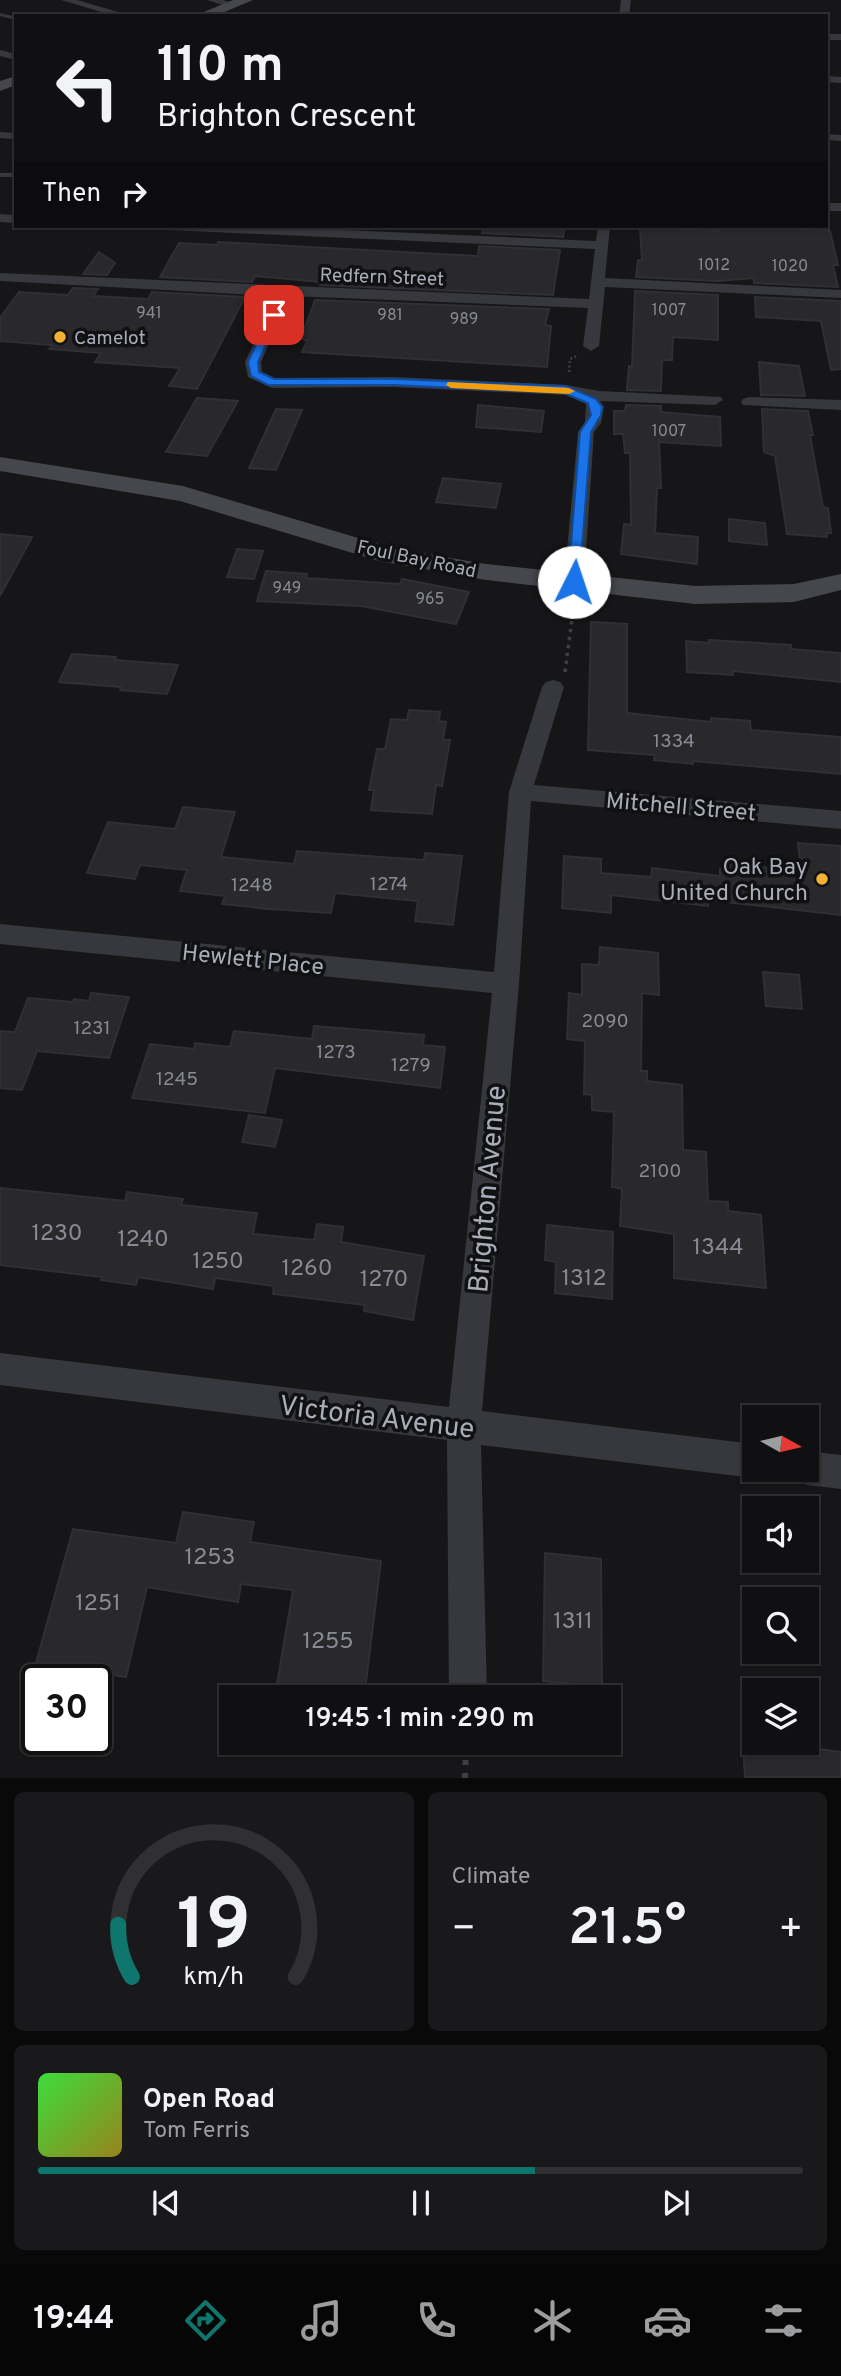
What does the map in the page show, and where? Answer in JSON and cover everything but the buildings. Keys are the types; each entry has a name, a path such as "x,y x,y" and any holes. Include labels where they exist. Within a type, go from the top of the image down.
{"street":[{"path":"66,0 119,14"},
{"path":"212,0 232,5"},
{"path":"207,14 246,0"},
{"path":"214,228 602,245"},
{"path":"591,346 604,228"},
{"name":"Redfern Street","path":"0,277 596,304"},
{"path":"598,282 841,294"},
{"path":"285,292 253,362 254,374 272,383 394,382 566,390 599,396 715,400"},
{"path":"566,390 578,422 574,582"},
{"path":"566,390 592,401 596,407 593,423 578,422"},
{"path":"749,402 841,405"},
{"name":"Foul Bay Road","path":"0,464 183,494 388,555 486,572 695,595 794,593 841,582"},
{"name":"Brighton Avenue","path":"468,1685 464,1426 506,984 520,792 553,687"},
{"name":"Mitchell Street","path":"520,792 841,820"},
{"name":"Hewlett Place","path":"0,934 506,984"},
{"name":"Victoria Avenue","path":"0,1369 742,1460"},
{"path":"819,1469 841,1472"}],"path":[{"path":"566,390 570,359 591,346"},
{"path":"553,687 566,671 574,582"},
{"path":"465,1777 466,1755"}],"slow traffic":[{"path":"451,385 569,391"}],"place":[{"name":"Camelot","path":"60,337"},
{"name":"Oak Bay United Church","path":"822,879"}],"route":[{"path":"274,315 253,362 254,374 272,383 394,382 566,390 592,401 596,407 596,415 586,432 574,582"}]}
